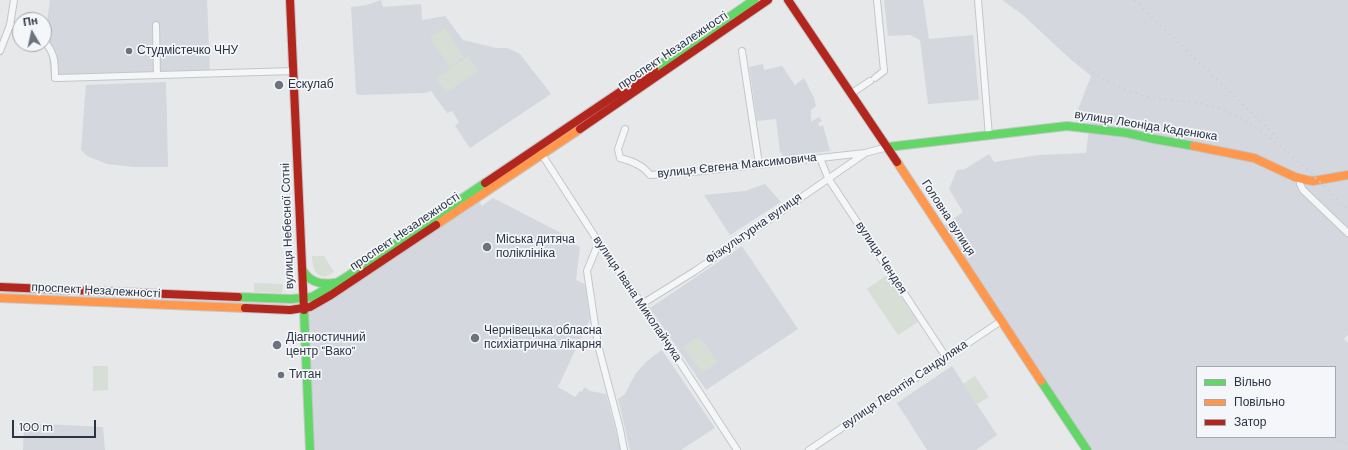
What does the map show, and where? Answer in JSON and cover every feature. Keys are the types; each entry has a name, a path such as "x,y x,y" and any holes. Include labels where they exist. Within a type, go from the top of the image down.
{"main road":[{"name":"вулиця Небесної Сотні","path":"290,0 310,450"},
{"name":"проспект Незалежності","path":"0,298 192,307 303,309 316,305 540,151 754,0"},
{"name":"проспект Незалежності","path":"0,287 231,297 303,298 312,296 338,282 540,151 768,0"},
{"name":"Головна вулиця","path":"788,0 888,147 1087,450"},
{"name":"вулиця Леоніда Каденюка","path":"888,147 1067,126 1127,133 1234,153 1254,158 1300,178 1313,180 1348,175"},
{"path":"302,268 306,277 318,284 331,284 338,282"}],"street":[{"path":"0,51 10,25 14,0"},
{"path":"852,93 884,71 877,0"},
{"path":"978,0 989,136"},
{"path":"156,26 157,75"},
{"path":"742,51 758,164"},
{"path":"52,52 54,58 55,78 294,70"},
{"name":"вулиця Євгена Максимовича","path":"625,129 618,149 620,158 634,161 650,175 693,172 865,153 888,147"},
{"name":"вулиця Івана Миколайчука","path":"540,151 601,246 642,304 737,450"},
{"name":"Фізкультурна вулиця","path":"642,304 695,271 865,153"},
{"name":"вулиця Чендея","path":"820,158 828,178 946,357"},
{"path":"1300,178 1300,184 1303,190 1348,233"},
{"path":"601,246 596,249 587,271 598,345 624,450"},
{"name":"вулиця Леонтія Сандуляка","path":"809,450 1001,321"}],"shaded area":[{"name":"Студмістечко ЧНУ","path":"50,0 207,0 210,73 51,78 48,52 52,52 52,12 48,12"},
{"path":"381,0 383,7 421,4 422,20 445,16 463,40 496,48 507,48 520,54 551,94 470,148 455,126 459,122 452,111 447,113 431,91 425,93 358,95 356,92 351,7 367,5"},
{"path":"884,0 923,0 929,39 973,35 979,100 928,104 920,40 910,35 888,36"},
{"path":"1002,0 1348,0 1348,335 1344,339 1348,343 1348,450 1088,450 942,227 963,212 949,189 957,170 965,169 989,154 994,162 1038,155 1086,153 1090,122 1074,120 1091,76 1068,57 1023,15"},
{"path":"445,27 464,57 449,67 430,37"},
{"path":"468,56 478,71 446,93 436,78"},
{"path":"763,64 764,70 782,66 795,85 804,78 814,98 816,106 811,110 811,122 819,117 822,121 818,123 820,127 823,125 830,151 783,157 782,153 780,152 776,119 757,121 749,67"},
{"path":"166,82 168,167 134,167 107,164 87,156 81,150 86,85"},
{"path":"765,184 781,202 730,235 704,195 745,191"},
{"name":"Чернівецька обласна психіатрична лікарня","path":"476,198 482,206 493,198 565,235 568,241 580,247 576,280 585,284 590,319 558,387 575,397 580,391 582,392 584,387 590,391 606,394 621,450 310,450 303,309"},
{"path":"742,246 798,329 706,390 650,308"},
{"path":"312,256 324,256 334,272 325,277 318,274 313,267"},
{"path":"887,275 918,322 898,335 867,289"},
{"path":"254,283 283,284 282,293 254,292"},
{"path":"0,291 69,295 68,297 0,294"},
{"path":"82,296 287,304 296,306 83,298"},
{"path":"699,336 718,362 702,373 683,347"},
{"path":"662,350 715,428 681,450 630,450 618,399 625,394 636,373 648,360"},
{"path":"93,366 108,366 108,390 93,391"},
{"path":"952,366 997,435 976,450 927,450 897,403"},
{"path":"975,376 989,397 977,404 963,384"},
{"path":"24,423 103,427 105,450 23,450"}],"railway":[{"path":"1134,0 1278,138"},
{"path":"1078,61 1105,80 1136,93 1157,98 1205,104 1238,117 1256,128 1288,153 1348,210"},
{"path":"1336,438 1348,444"}],"traffic: fast":[{"path":"654,69 754,0"},
{"path":"888,147 1067,126 1127,133 1194,146"},
{"path":"238,297 291,299 312,297 345,278 485,183"},
{"path":"302,269 308,277 315,282 334,283"},
{"path":"304,310 310,450"},
{"path":"1041,381 1087,450"}],"traffic: slow":[{"path":"436,225 580,129"},
{"path":"1194,146 1254,158 1295,177 1307,180 1313,181 1348,175"},
{"path":"897,162 1041,381"},
{"path":"0,298 245,308"}],"traffic: jam":[{"path":"290,0 304,310"},
{"path":"580,129 768,0"},
{"path":"788,0 897,162"},
{"path":"485,183 654,69"},
{"path":"245,308 290,310 310,307 331,295 436,225"},
{"path":"0,287 238,297"}],"place":[{"name":"Студмістечко ЧНУ","path":"129,51"},
{"name":"Ескулаб","path":"279,85"},
{"name":"Міська дитяча поліклініка","path":"487,247"},
{"name":"Чернівецька обласна психіатрична лікарня","path":"475,338"},
{"name":"Діагностичний центр \"Вако\"","path":"277,345"},
{"name":"Титан","path":"281,375"}]}
